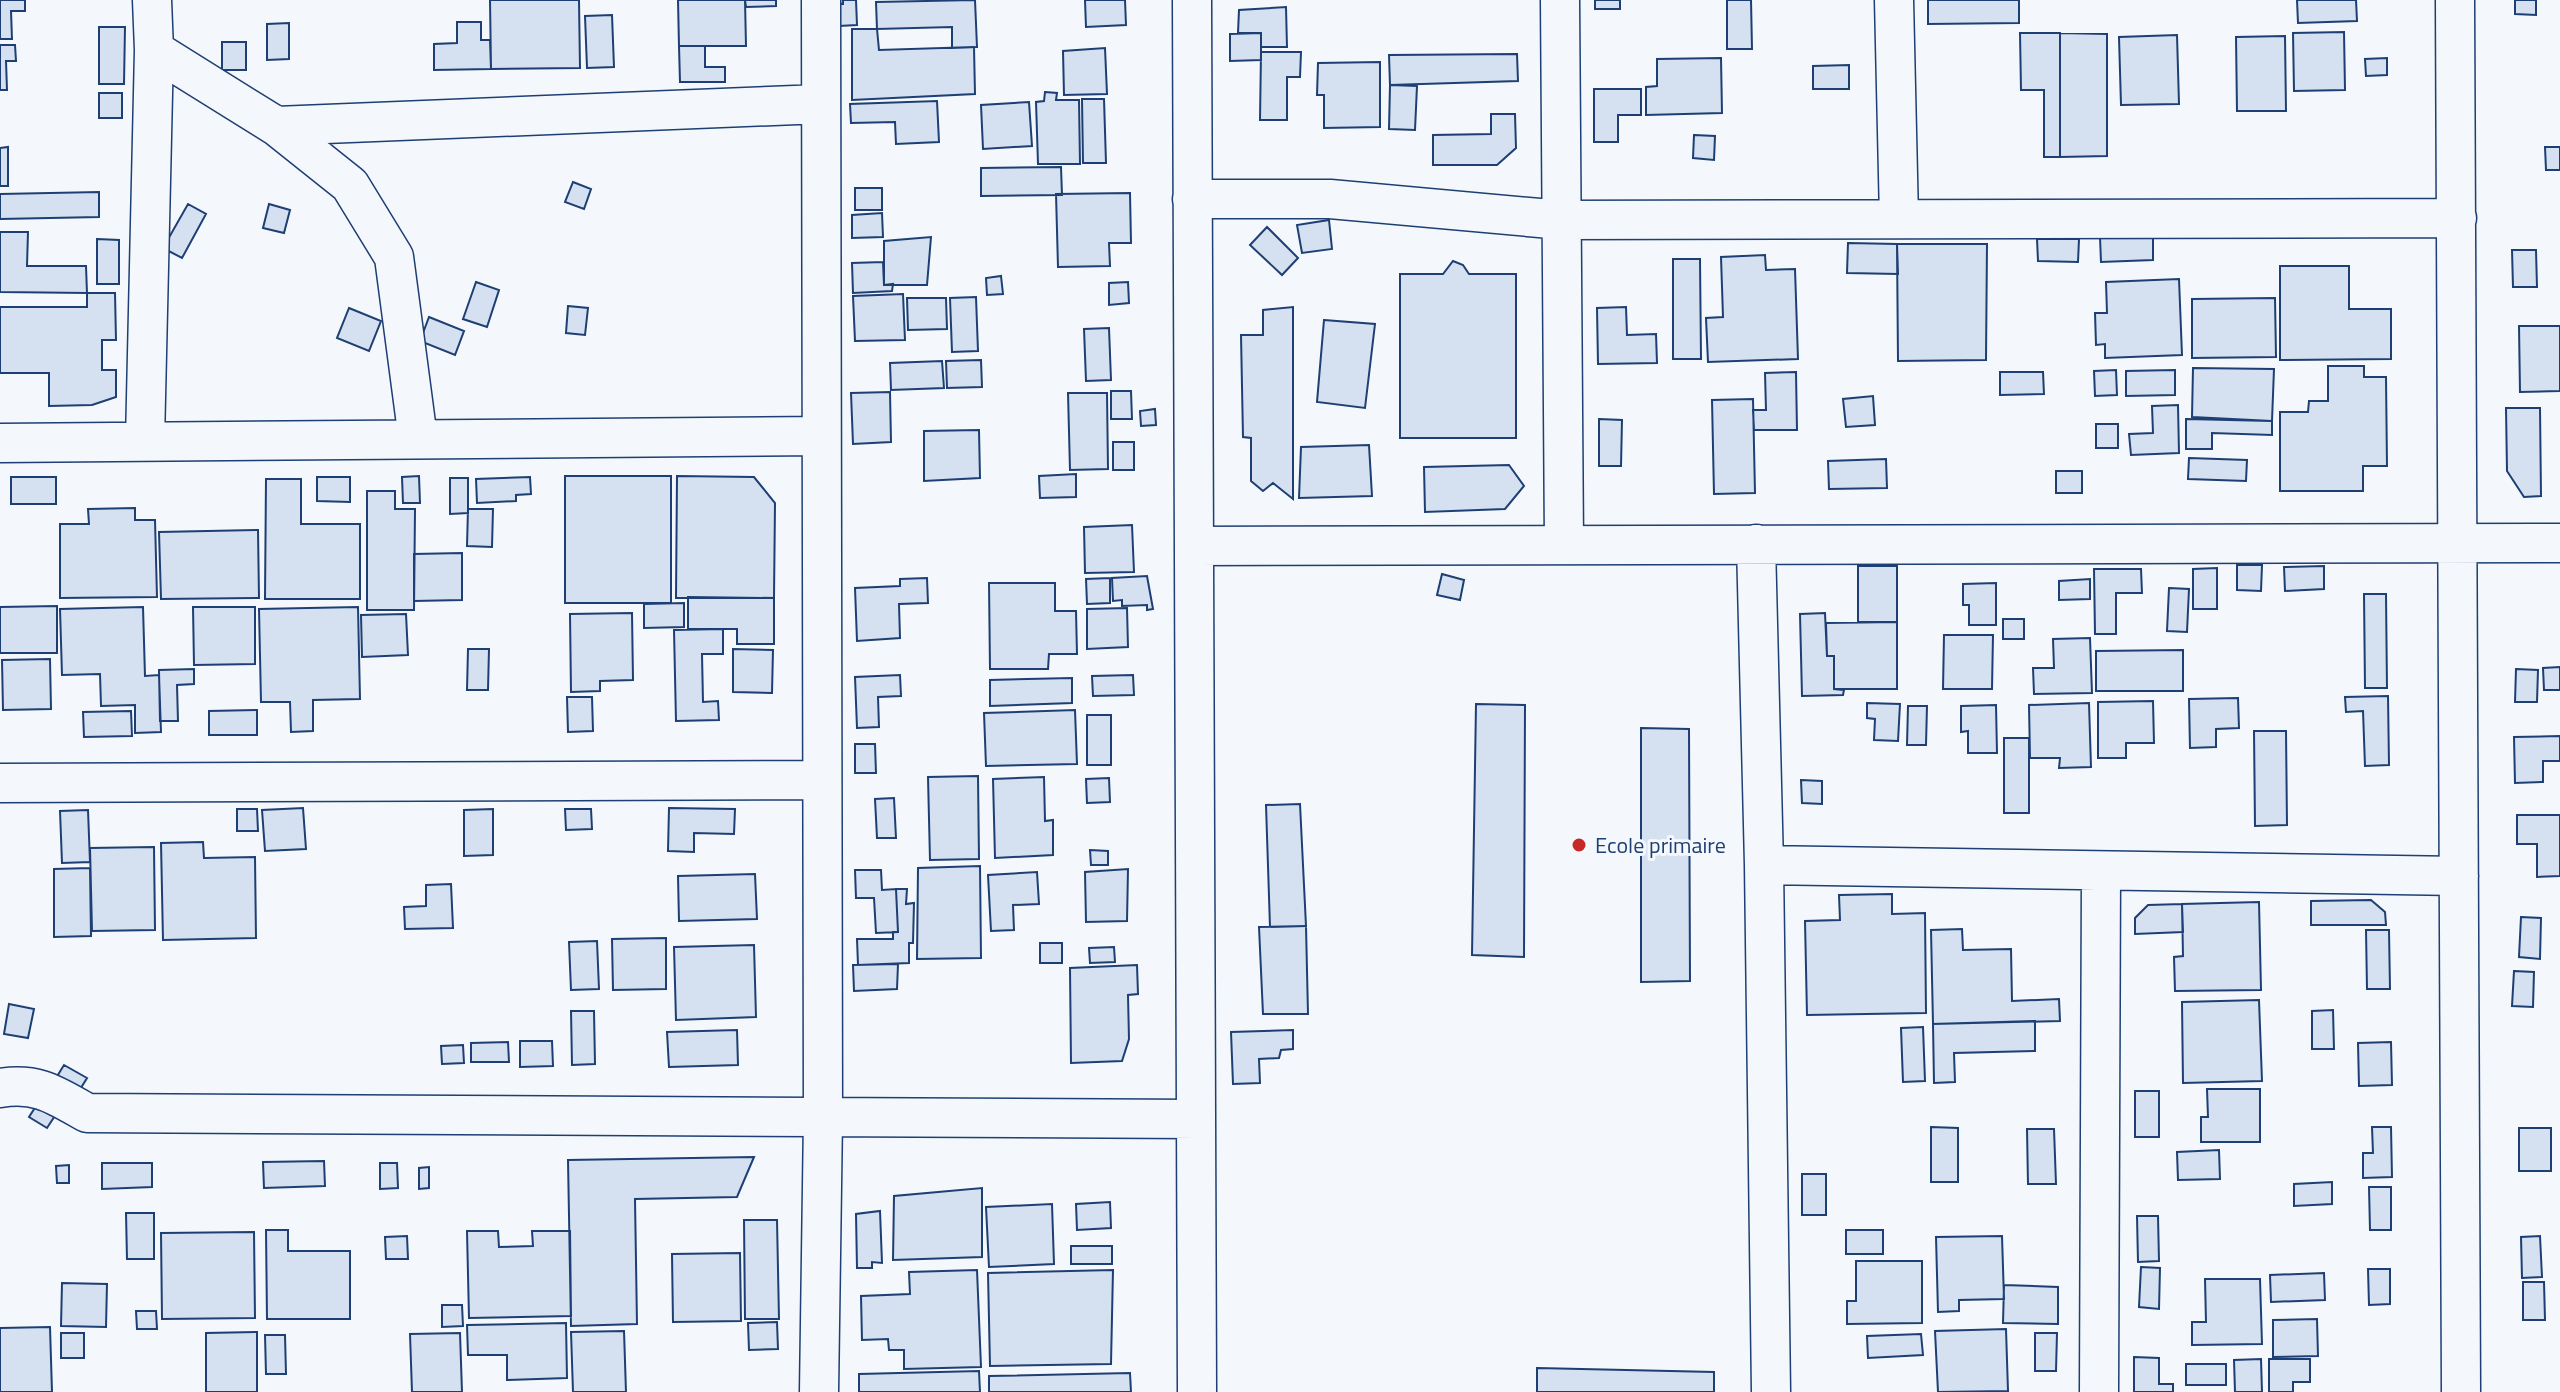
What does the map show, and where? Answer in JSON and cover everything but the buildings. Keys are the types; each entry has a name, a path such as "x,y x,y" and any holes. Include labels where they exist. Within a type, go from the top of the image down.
{"street":[{"path":"145,441 154,50 152,0"},
{"path":"819,1392 823,1118 821,0"},
{"path":"1192,0 1197,1392"},
{"path":"1560,0 1564,545"},
{"path":"1894,0 1899,219"},
{"path":"2455,0 2461,1392"},
{"path":"154,50 276,126 350,185 394,257 418,439"},
{"path":"276,126 821,104"},
{"path":"1192,199 1330,199 1562,220 2457,218"},
{"path":"0,443 821,436"},
{"path":"1194,546 2560,543"},
{"path":"1756,544 1771,1392"},
{"path":"0,783 822,780"},
{"path":"1764,865 2459,876"},
{"path":"2099,1392 2101,872"},
{"path":"0,1088 16,1085 42,1088 87,1113 1196,1119"}],"place":[{"name":"Ecole primaire","path":"1579,845"}]}
